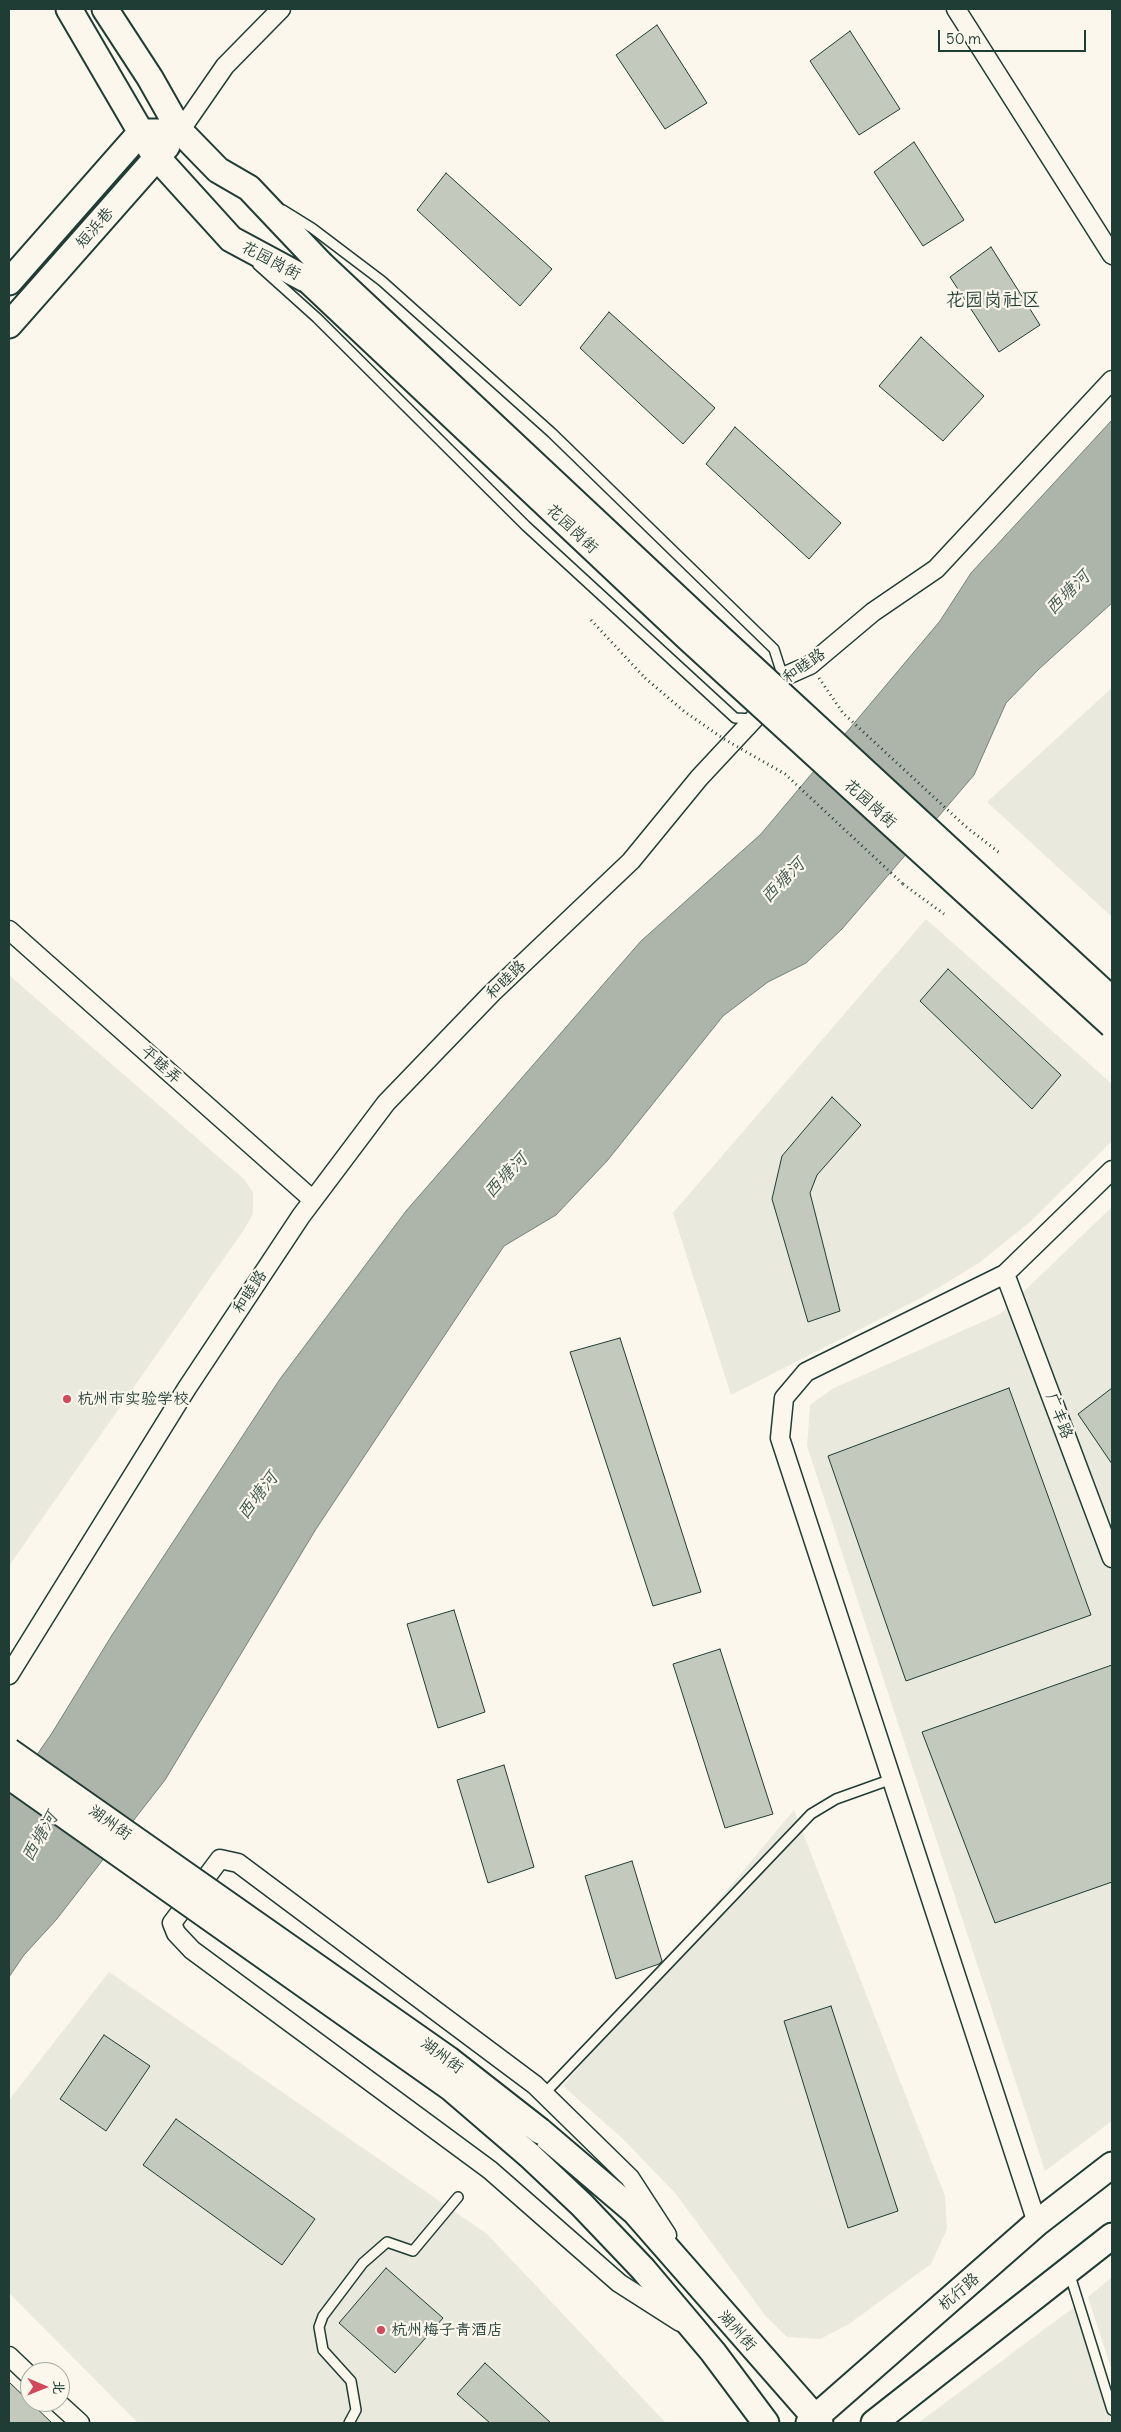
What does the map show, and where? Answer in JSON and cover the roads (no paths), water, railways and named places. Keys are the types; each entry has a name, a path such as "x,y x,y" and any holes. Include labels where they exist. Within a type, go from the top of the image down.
{"street":[{"name":"花园岗街","path":"69,9 157,157 231,239 315,272 696,617 1112,1000"},
{"name":"花园岗街","path":"105,9 150,78 180,131 218,170 249,188 315,272 688,638 1112,1025"},
{"name":"短浜巷","path":"9,325 180,131 225,66 281,9"},
{"path":"956,9 1112,255"},
{"path":"141,132 180,131"},
{"name":"短浜巷","path":"9,282 141,132"},
{"name":"和睦路","path":"9,1675 187,1388 313,1200 386,1103 492,993 631,861 699,778 754,719 783,678 810,665 873,612 936,569 1112,380"},
{"name":"平睦弄","path":"9,930 313,1200"},
{"path":"1037,2223 780,1438 784,1398 806,1372 1005,1274 1112,1170"},
{"name":"广丰路","path":"1005,1274 1112,1558"},
{"name":"湖州街","path":"9,1751 448,2060 540,2130 635,2212 815,2421"},
{"name":"湖州街","path":"9,1776 450,2088 529,2155 582,2205 643,2269 697,2333 766,2423"},
{"path":"697,2333 619,2283 490,2170 192,1950 176,1933 172,1923 220,1860 238,1863 535,2085 630,2178 708,2298"},
{"name":"杭行路","path":"815,2421 1037,2223 1112,2165"},
{"path":"874,2423 1112,2236"},
{"path":"9,2356 20,2366"},
{"path":"68,2412 80,2423"}],"lane":[{"path":"249,188 312,228 382,281 552,434 774,649 783,678"},
{"path":"231,239 317,318 526,526 735,718 754,719"},
{"path":"544,2094 811,1814 836,1798 892,1778"},
{"path":"349,2423 356,2410 351,2380 323,2350 319,2327 323,2316 363,2263 387,2242 413,2251 458,2197"},
{"path":"1068,2270 1112,2410"}],"water":[{"name":"西塘河","path":"1112,420 1112,603 1039,669 1006,703 974,775 842,929 806,963 768,982 723,1016 607,1161 556,1215 504,1246 316,1529 165,1780 56,1920 24,1955 9,1977 9,1795 52,1733 112,1635 280,1379 406,1211 641,941 761,834 940,621 971,573"}],"place":[{"name":"杭州市实验学校","path":"67,1399"},
{"name":"杭州梅子青酒店","path":"381,2330"}],"district":[{"name":"花园岗社区","path":"993,301"}]}
